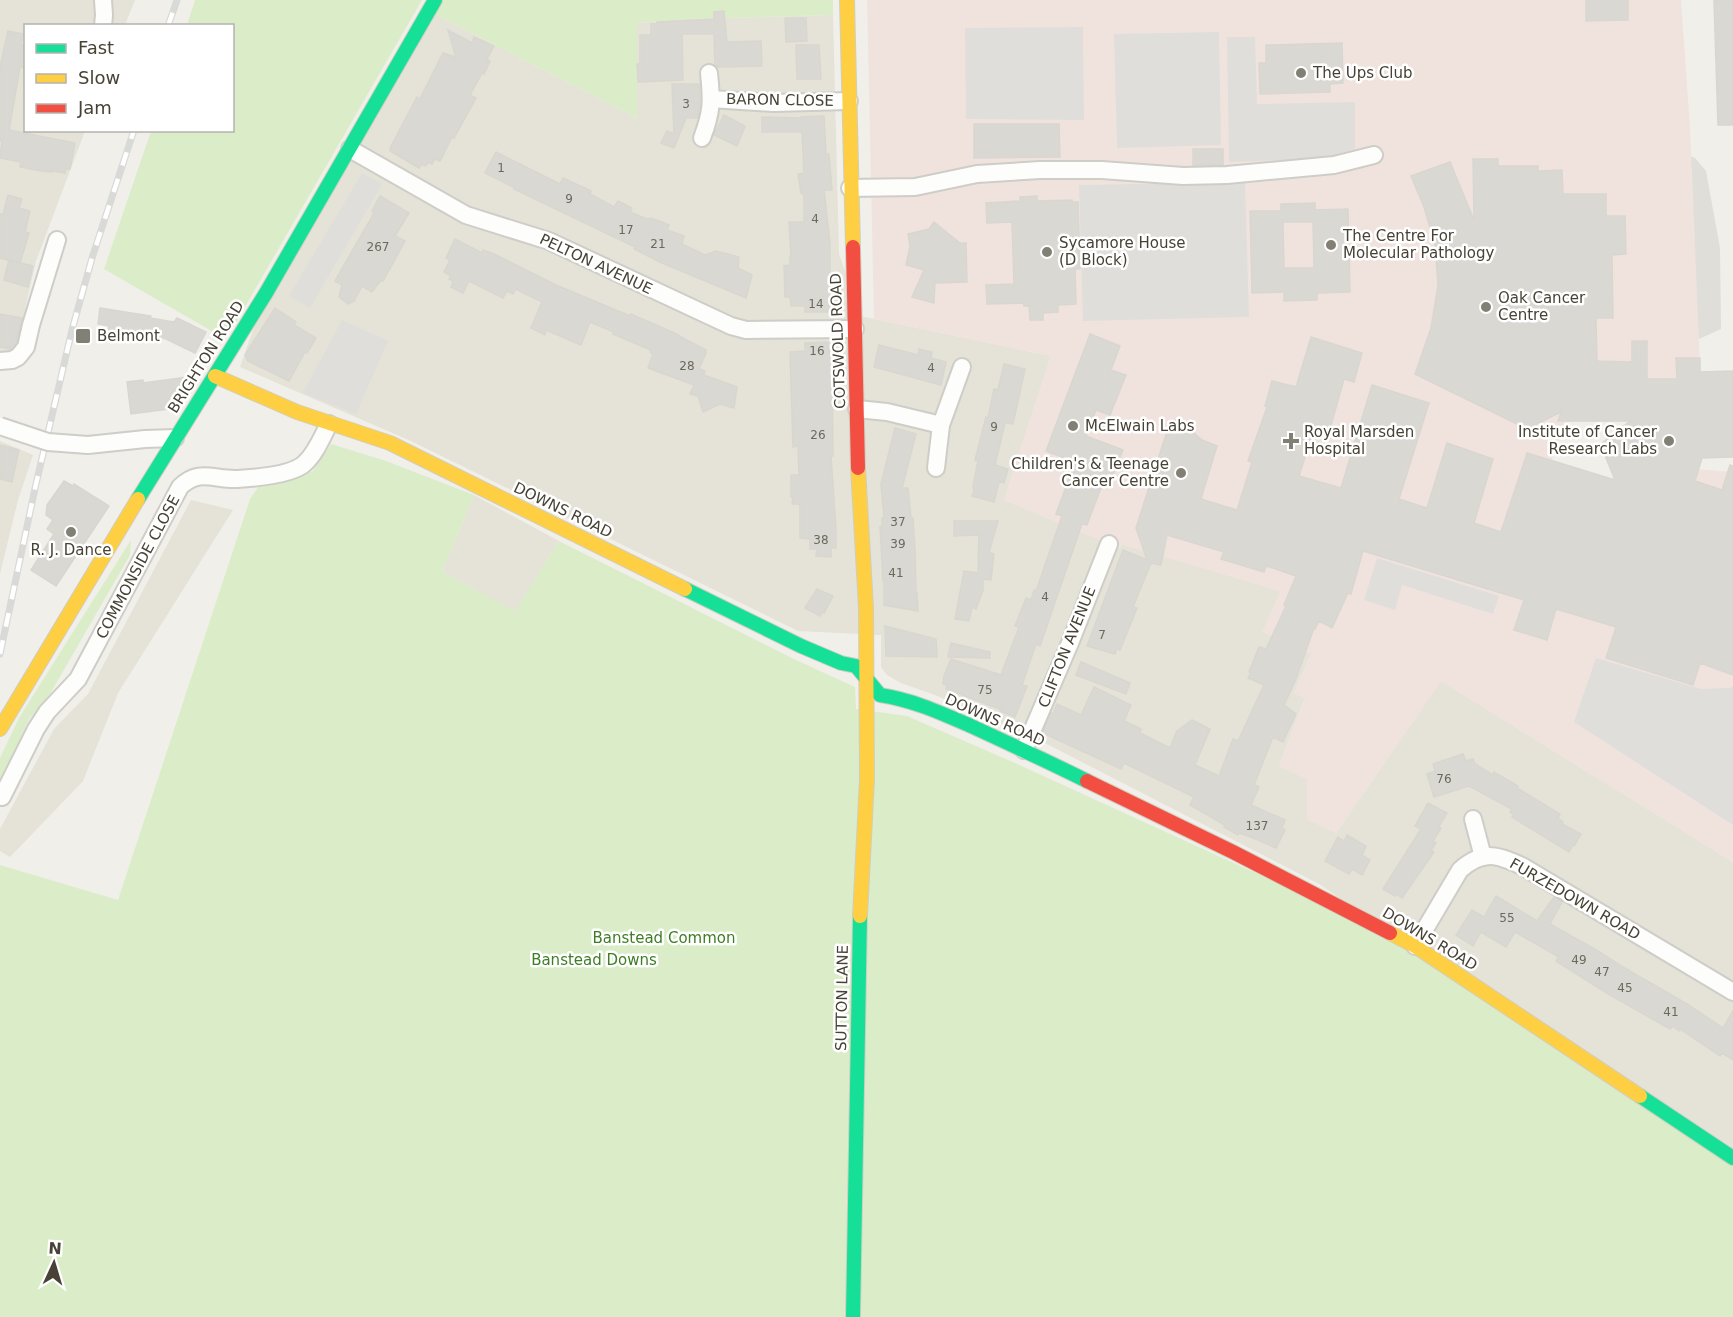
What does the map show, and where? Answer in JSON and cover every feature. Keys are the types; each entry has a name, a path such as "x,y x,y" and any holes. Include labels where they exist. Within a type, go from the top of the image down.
{"main road":[{"name":"BRIGHTON ROAD","path":"0,729 175,438 266,293 435,0"},
{"name":"COTSWOLD ROAD","path":"847,0 858,476 866,608 867,681"},
{"name":"DOWNS ROAD","path":"214,376 297,412 390,443 801,645 841,663 856,666 880,695 901,698 922,705 1024,750 1233,852 1415,946 1733,1158"},
{"name":"SUTTON LANE","path":"853,1317 861,885 867,778 867,681"}],"street":[{"path":"102,24 104,0"},
{"name":"BARON CLOSE","path":"702,138 711,111 709,73"},
{"name":"BARON CLOSE","path":"711,99 773,103 849,101"},
{"name":"PELTON AVENUE","path":"350,149 466,215 549,241 731,326 746,330 855,329"},
{"path":"850,188 915,187 977,174 1040,170 1102,170 1183,176 1227,175 1334,165 1374,155"},
{"path":"0,362 18,357 26,347 57,240"},
{"path":"936,468 941,425 962,367"},
{"path":"857,409 888,412 941,425"},
{"name":"COMMONSIDE CLOSE","path":"2,797 36,729 47,712 78,678 180,487 189,479 197,476 236,479 285,472 302,466 309,459 329,424"},
{"path":"0,426 48,442 88,445 175,438"},
{"name":"CLIFTON AVENUE","path":"1024,750 1109,544"},
{"path":"1415,946 1460,870 1469,862 1483,857 1473,819"},
{"name":"FURZEDOWN ROAD","path":"1483,857 1500,856 1524,867 1733,992"}],"shaded area":[{"path":"0,0 135,0 125,24 24,24 24,132 85,132 36,261 15,353 0,351"},
{"name":"Royal Marsden Hospital","path":"867,0 1681,0 1690,127 1701,390 1565,421 1552,460 1663,496 1673,467 1733,472 1733,862 1441,681 1336,833 1307,819 1307,779 1279,766 1305,699 1294,693 1311,654 1262,632 1280,591 1121,544 1119,548 1004,500 1051,356 874,319"},
{"path":"429,11 637,118 637,23 687,19 833,15 839,254 854,296 855,315 1051,356 1004,500 1120,548 1121,544 1281,591 1311,654 1294,693 1305,698 1279,766 1307,779 1307,819 1336,833 1441,681 1733,862 1733,1158 1319,884 1041,741 935,695 901,683 887,675 881,667 881,635 798,631 411,441 240,367 266,293"},
{"path":"1083,27 1084,120 966,119 965,28"},
{"path":"1219,32 1221,145 1117,148 1114,34"},
{"path":"1227,37 1255,37 1257,104 1355,102 1355,149 1317,159 1229,162"},
{"path":"1677,150 1695,158 1706,171 1720,248 1721,329 1699,339 1682,339"},
{"path":"362,173 382,184 310,308 289,296"},
{"path":"1245,182 1249,317 1083,321 1079,185"},
{"path":"342,320 388,341 356,414 303,393"},
{"path":"0,441 33,455 18,500 0,574"},
{"path":"474,495 559,541 515,612 442,572"},
{"path":"191,500 233,510 118,693 83,781 10,857 0,851 0,829 54,729 88,694"},
{"path":"1377,558 1499,596 1493,614 1402,585 1395,610 1364,600"},
{"path":"1596,658 1701,689 1733,687 1733,825 1574,722"}],"green space":[{"path":"195,0 422,0 234,326 222,337 104,269 151,132 234,132 234,24 187,24"},
{"path":"435,0 833,0 833,15 687,19 637,23 637,118 429,11"},
{"name":"Banstead Downs","path":"331,444 386,461 474,495 442,572 515,611 559,541 796,660 855,687 856,709 907,716 1415,946 1733,1158 1733,1317 0,1317 0,865 118,900 250,499 259,486 313,471"},
{"path":"131,540 130,555 50,694 29,719 2,780 0,778 0,758 19,718"}],"building":[{"path":"1586,0 1628,0 1628,20 1586,21"},
{"path":"1714,0 1733,0 1733,125 1718,125"},
{"path":"724,11 727,42 761,41 762,66 718,67 715,65 714,34 682,34 683,80 638,82 640,35 651,35 651,24 714,19 714,12"},
{"path":"785,18 806,18 807,41 786,42"},
{"path":"448,30 472,43 474,37 494,46 487,59 490,61 484,74 482,73 470,95 476,98 440,161 435,159 432,164 428,162 426,166 422,164 419,168 390,151 390,148 417,97 420,99 443,53 456,57"},
{"path":"8,31 23,34 21,45 24,46 24,68 20,67 9,130 75,143 70,169 66,169 65,173 20,167 21,162 0,158 2,141 0,141 0,67"},
{"name":"The Ups Club","path":"1342,43 1343,83 1330,84 1330,92 1260,94 1259,63 1266,63 1266,45"},
{"path":"796,45 819,45 821,79 797,79"},
{"path":"672,84 699,84 700,98 698,118 686,118 674,148 661,143 667,131 674,134"},
{"path":"724,115 745,126 737,146 714,135"},
{"path":"824,116 826,154 829,154 832,190 824,190 830,243 830,310 827,310 828,312 805,312 805,306 791,306 790,297 785,297 784,266 790,265 789,222 804,222 804,195 801,193 798,174 804,173 802,132 762,132 762,117"},
{"path":"974,124 1059,124 1060,157 974,158"},
{"path":"1193,149 1223,149 1223,165 1193,165"},
{"path":"496,152 560,184 563,178 591,191 590,194 614,207 618,201 632,208 630,212 669,225 667,230 684,236 682,244 705,255 716,251 739,257 738,268 752,275 746,298 662,263 634,249 635,247 485,173"},
{"path":"1473,159 1498,159 1498,166 1538,166 1538,171 1562,170 1563,194 1606,194 1606,216 1625,216 1626,254 1612,255 1613,318 1596,318 1597,361 1632,362 1632,341 1647,341 1647,379 1677,379 1676,358 1700,358 1700,372 1733,371 1733,457 1702,458 1695,481 1722,490 1730,465 1733,466 1733,675 1700,663 1693,685 1606,658 1616,627 1556,609 1547,640 1514,630 1524,600 1363,551 1351,594 1348,593 1332,628 1319,621 1314,628 1284,705 1296,714 1283,742 1273,737 1254,785 1259,787 1251,805 1285,820 1282,828 1285,830 1276,848 1251,837 1239,833 1238,835 1224,827 1225,825 1190,805 1194,797 1124,763 1121,769 1043,733 1057,704 1081,715 1094,687 1131,705 1124,721 1141,729 1140,733 1170,748 1177,731 1192,720 1210,729 1195,765 1219,776 1233,739 1238,741 1264,685 1248,678 1251,673 1249,672 1259,647 1266,649 1286,606 1284,605 1296,576 1266,566 1264,572 1221,559 1224,552 1167,535 1161,565 1151,563 1133,607 1137,608 1120,650 1117,648 1115,654 1087,646 1123,550 1147,560 1136,528 1170,422 1180,421 1202,440 1217,446 1201,499 1237,510 1252,462 1248,461 1267,407 1265,406 1272,381 1296,387 1311,337 1362,353 1354,382 1344,379 1328,436 1313,432 1299,476 1341,488 1372,385 1429,403 1399,499 1427,508 1447,443 1493,459 1474,523 1501,532 1527,453 1615,480 1602,443 1630,421 1558,421 1561,412 1527,429 1415,374 1431,328 1438,285 1435,245 1424,207 1411,176 1450,162 1474,220"},
{"path":"8,195 22,199 19,208 30,211 25,232 29,233 20,263 0,258 0,214 3,214"},
{"path":"380,196 409,213 395,236 405,241 383,281 381,280 372,292 362,286 354,301 348,304 339,297 342,285 335,281 374,213 372,211"},
{"name":"Sycamore House (D Block)","path":"1037,196 1037,201 1072,200 1072,202 1078,202 1080,269 1075,269 1076,304 1058,305 1058,312 1043,313 1043,320 1030,320 1029,306 1024,306 1024,303 987,304 986,285 1014,284 1012,222 987,223 986,203 1020,201 1020,197"},
{"name":"The Centre For Molecular Pathology","path":"1315,203 1315,210 1348,209 1350,292 1317,293 1317,300 1284,301 1284,292 1252,293 1250,211 1281,211 1281,204","holes":["1283,222 1313,222 1314,268 1284,268"]},
{"path":"934,222 960,243 966,243 967,282 935,283 934,303 912,297 924,270 906,265 910,246 908,234 929,229"},
{"path":"455,239 482,253 483,250 496,255 556,285 679,335 706,350 699,369 705,371 704,375 737,387 734,408 720,404 703,412 698,396 690,394 694,385 648,368 653,354 651,350 590,322 581,345 546,330 545,335 531,328 542,302 516,289 513,294 507,291 503,298 469,281 463,293 451,287 453,281 449,279 451,276 444,272 450,260 446,258"},
{"path":"9,260 33,266 28,287 4,280"},
{"path":"100,308 174,322 177,318 206,332 195,353 162,337 161,342 108,331 109,326 98,324"},
{"path":"275,308 296,322 294,325 316,338 307,353 305,352 289,381 248,361 245,355"},
{"path":"0,314 22,318 16,342 10,349 0,347"},
{"path":"1090,334 1120,346 1111,370 1126,375 1110,415 1096,410 1086,436 1123,450 1113,475 1107,472 1087,525 1082,524 1040,646 1036,644 1022,685 1027,686 1015,717 946,689 947,685 943,684 944,676 951,659 1001,675 1019,627 1015,626 1026,598 1031,600 1034,590 1036,591 1062,516 1056,514 1075,462 1046,451"},
{"path":"828,342 832,373 833,456 831,456 836,530 836,548 831,548 831,557 816,556 817,549 810,549 810,539 800,538 800,504 792,504 793,497 791,497 791,475 799,475 798,446 793,447 790,352 805,351 805,343"},
{"path":"879,345 918,355 919,349 932,352 931,358 946,362 941,385 874,367"},
{"path":"1004,364 1025,369 1013,424 1005,423 995,465 1008,469 1004,483 999,482 994,502 972,496 978,461 975,460 994,389 998,390"},
{"path":"187,377 189,389 187,393 175,394 176,408 131,414 127,382 143,380 143,383"},
{"path":"895,428 916,434 902,488 908,488 911,518 913,518 918,611 884,605 880,527 882,518 884,518 881,484"},
{"path":"0,445 19,450 12,482 0,479"},
{"name":"R. J. Dance","path":"64,481 73,486 74,484 109,506 56,586 31,570 54,534 47,529 53,520 46,515 47,505"},
{"path":"954,521 998,521 989,552 994,554 991,580 983,579 983,590 976,609 972,607 969,621 955,619 964,571 978,573 979,535 954,536"},
{"path":"817,589 833,596 820,616 805,608"},
{"path":"885,626 936,639 937,657 886,656"},
{"path":"951,643 990,652 990,658 948,657"},
{"path":"1081,662 1130,683 1126,694 1076,675"},
{"path":"1463,754 1466,761 1473,759 1475,764 1518,786 1517,788 1560,814 1558,818 1563,822 1562,824 1581,834 1569,852 1512,817 1514,815 1510,812 1512,809 1469,786 1434,797 1427,774 1435,771 1433,764"},
{"path":"1428,803 1447,813 1433,841 1436,843 1431,850 1434,852 1402,898 1396,894 1395,896 1383,889 1421,829 1415,826"},
{"path":"1347,835 1366,846 1362,855 1370,860 1362,875 1352,869 1349,874 1325,861 1338,837 1344,841"},
{"path":"1496,896 1537,921 1554,897 1562,902 1550,924 1687,1004 1723,1028 1733,1011 1733,1060 1722,1053 1720,1056 1680,1029 1679,1031 1672,1026 1670,1029 1605,992 1556,961 1559,957 1515,932 1506,947 1481,932 1473,946 1456,935 1472,910 1484,917"}],"railway":[{"path":"169,24 177,0"},
{"path":"0,654 72,330 92,258 133,132"}],"traffic: fast":[{"path":"138,499 266,293 435,0"},
{"path":"685,589 801,646 841,663 856,666 880,695 949,716 1087,781"},
{"path":"853,1317 860,916"},
{"path":"1640,1096 1733,1158"}],"traffic: slow":[{"path":"847,0 853,247"},
{"path":"215,376 297,412 390,443 685,589"},
{"path":"858,468 866,608 867,779 860,916"},
{"path":"0,729 138,499"},
{"path":"1390,933 1415,946 1640,1096"}],"traffic: jam":[{"path":"853,247 858,468"},
{"path":"1087,781 1233,852 1390,933"}],"place":[{"name":"The Ups Club","path":"1301,73"},
{"name":"The Centre For Molecular Pathology","path":"1331,245"},
{"name":"Sycamore House (D Block)","path":"1047,252"},
{"name":"Oak Cancer Centre","path":"1486,307"},
{"name":"Belmont","path":"83,336"},
{"name":"McElwain Labs","path":"1073,426"},
{"name":"Royal Marsden Hospital","path":"1291,441"},
{"name":"Institute of Cancer Research Labs","path":"1669,441"},
{"name":"Children's & Teenage Cancer Centre","path":"1181,473"},
{"name":"R. J. Dance","path":"71,532"}],"park label":[{"name":"Banstead Common","path":"664,938"}]}
